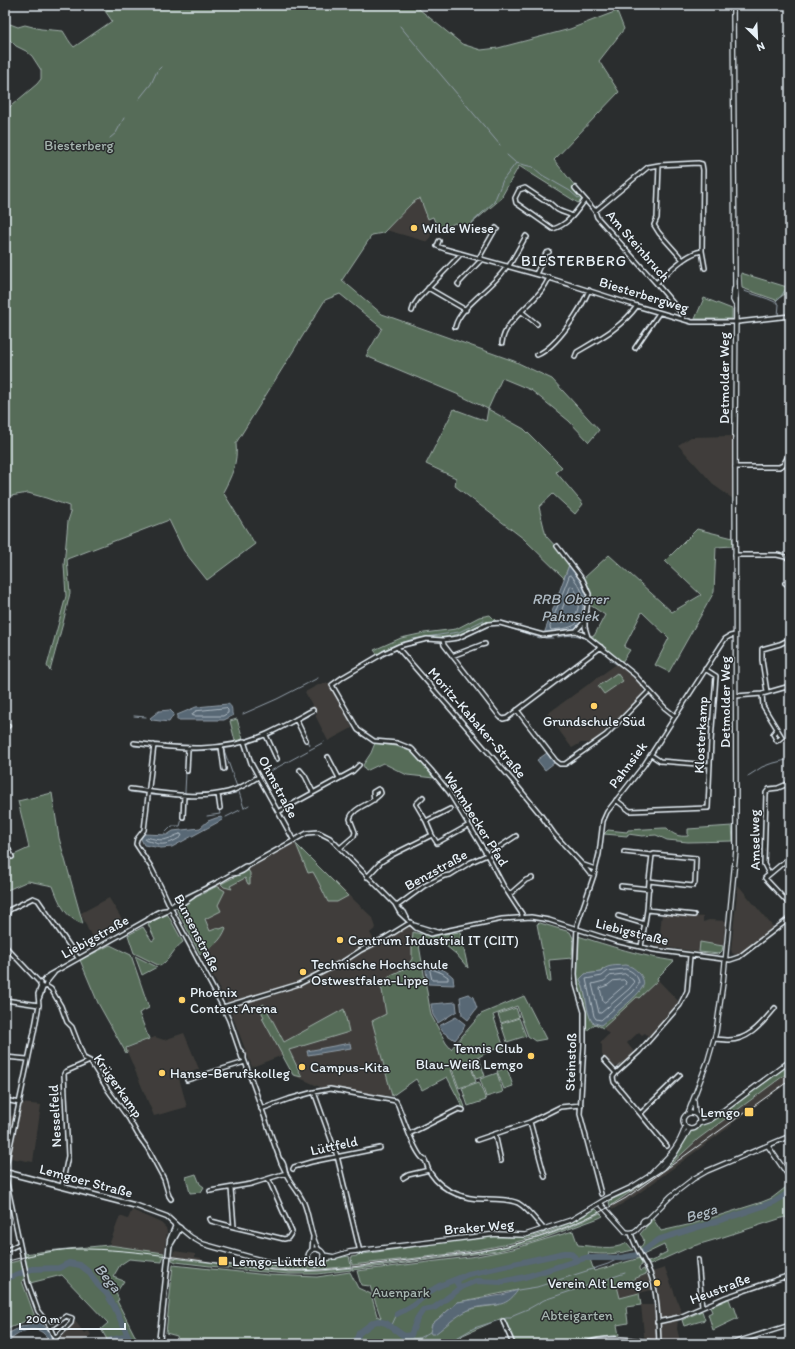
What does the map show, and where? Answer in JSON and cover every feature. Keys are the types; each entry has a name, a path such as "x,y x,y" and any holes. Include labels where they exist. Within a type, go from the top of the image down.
{"main road":[{"name":"Lemgoer Straße","path":"5,1172 137,1206 167,1217 180,1228"},
{"path":"159,1344 170,1240 176,1225"},
{"path":"170,1245 180,1228"}],"street":[{"name":"Detmolder Weg","path":"688,1113 714,1039 721,1004 736,850 736,467 735,304 733,294 735,288 733,5"},
{"path":"595,211 648,167 659,165 702,164 702,251 705,268"},
{"path":"659,165 657,218 654,225 659,233 683,260"},
{"path":"572,216 565,211 561,212 547,201 525,188 519,190 515,198 516,203 553,229 565,224 572,216 585,200"},
{"name":"Am Steinbruch","path":"575,188 595,211 597,217 683,314 682,319"},
{"path":"459,285 458,284 481,258 496,228 497,229"},
{"path":"455,327 458,318 508,266 527,236"},
{"name":"Biesterbergweg","path":"439,242 437,246 549,277 637,306 692,322 735,322 790,316"},
{"path":"656,283 683,260 697,251 702,251"},
{"path":"536,274 546,253 549,252"},
{"path":"412,311 415,302 459,256 460,253"},
{"path":"502,342 504,331 522,312 546,283 549,277"},
{"path":"428,288 466,310"},
{"path":"537,355 547,349 557,339 580,308 590,290"},
{"path":"576,357 577,352 618,326 630,316 637,306"},
{"path":"522,312 537,324"},
{"path":"635,348 660,313"},
{"path":"736,467 779,467 783,465 790,454"},
{"path":"557,546 583,580 588,589 589,599 585,621 588,637"},
{"path":"735,555 776,555 790,558"},
{"path":"785,583 790,587"},
{"path":"576,631 585,621"},
{"path":"397,647 427,639 443,640 458,638 483,625 494,622 506,624 543,636 576,631 588,637 635,675 665,708 675,716"},
{"name":"Pahnsiek","path":"577,929 580,915 596,870 603,821 607,812 638,774 651,755 724,639 730,636 736,636"},
{"path":"767,692 762,660 762,649 780,644 790,639"},
{"path":"443,640 443,643 452,656 502,718 507,718 601,647"},
{"path":"452,656 485,644"},
{"name":"Wahmbecker Pfad","path":"397,647 343,677 332,685 358,730 374,741 397,742 412,749 431,770 449,792 470,825 503,885 523,917"},
{"name":"Moritz-Kabaker-Straße","path":"397,647 540,814 555,835 590,874 594,875"},
{"name":"Klosterkamp","path":"616,800 630,811 708,808 716,676 705,669"},
{"path":"736,696 762,694 790,686"},
{"path":"516,710 556,760 560,764 566,764 606,735 649,691"},
{"path":"762,694 763,706 777,729"},
{"path":"134,743 188,749 221,747 266,735 313,710"},
{"path":"296,719 306,740"},
{"path":"266,735 277,759"},
{"name":"Ohmstraße","path":"244,742 251,763 258,777 294,841"},
{"path":"149,792 154,745"},
{"path":"221,747 224,768"},
{"path":"187,771 188,749"},
{"path":"651,755 660,761 710,765"},
{"path":"328,757 339,778"},
{"path":"278,812 353,771 359,765"},
{"path":"300,770 305,776 313,792"},
{"path":"130,790 184,795 218,794 236,789 258,777"},
{"name":"Amselweg","path":"790,783 778,788 769,789 766,793 764,864 769,874 766,878 790,905"},
{"name":"Bunsenstraße","path":"149,792 144,830 137,839 136,844 151,867 170,908 225,1006 240,1050 244,1055 244,1061 282,1167 304,1203 310,1220 313,1237 312,1250"},
{"path":"218,794 220,808"},
{"path":"183,817 184,795"},
{"path":"423,797 416,804 437,843 470,825"},
{"path":"340,848 354,836 355,832 350,819 352,813 374,800"},
{"path":"426,821 450,809"},
{"path":"537,817 540,814"},
{"name":"Moritz-Kabaker-Straße","path":"541,822 548,825"},
{"name":"Liebigstraße","path":"43,984 49,975 78,958 147,920 151,920 166,912 170,908 180,905 194,895 234,874 239,873 248,866 308,833 318,832 330,838 398,907 400,913 414,925 425,930 437,932 502,919 523,917 529,919 534,918 549,920 641,947 690,956 726,959"},
{"path":"367,877 381,862 432,835"},
{"name":"Benzstraße","path":"398,907 410,896 444,876 450,875 471,862 487,855 516,836"},
{"path":"5,840 12,857"},
{"path":"624,852 696,858 696,876 693,886 649,881"},
{"path":"641,947 647,910 652,855"},
{"path":"769,874 790,857"},
{"name":"Moritz-Kabaker-Straße","path":"583,865 596,870"},
{"path":"510,894 526,880 532,878"},
{"path":"621,886 649,889"},
{"path":"5,921 9,910 33,898 38,900 78,958"},
{"path":"647,910 694,915"},
{"path":"618,916 645,924"},
{"path":"726,959 732,960 739,957 790,918"},
{"path":"225,1006 299,984 344,961 411,922"},
{"name":"Steinstoß","path":"577,929 575,974 576,985 584,1012 584,1044 580,1114 601,1194"},
{"name":"Krügerkamp","path":"5,946 43,984 51,989 67,1022 72,1027 84,1058 90,1061 148,1149 164,1179 171,1199"},
{"path":"667,1146 613,1079 613,1077 639,1052 680,1004 687,991 690,956"},
{"path":"43,984 5,1172 28,1283 38,1311 49,1325 57,1344"},
{"path":"5,1000 39,1005"},
{"path":"714,1039 727,1041 742,1038 756,1030 776,1008"},
{"path":"5,1056 27,1059"},
{"path":"604,1060 616,1073"},
{"name":"Nesselfeld","path":"62,1186 68,1156 64,1074 65,1072 90,1061"},
{"path":"187,1080 244,1061"},
{"path":"584,1344 594,1340 616,1338 659,1343 657,1313 651,1277 636,1248 631,1234 626,1232 600,1202 632,1187 658,1171 670,1161 689,1130 695,1128 698,1124 710,1120 790,1061"},
{"path":"641,1113 680,1075"},
{"path":"261,1109 316,1091 330,1089 396,1101 409,1134 418,1149 419,1155 425,1160 429,1170 439,1184 452,1192 471,1199 496,1199 516,1202 542,1226 543,1230"},
{"path":"316,1091 337,1156 360,1252"},
{"name":"Detmolder Weg","path":"694,1096 695,1114"},
{"path":"5,1100 20,1103"},
{"path":"477,1140 530,1122 560,1107 581,1105"},
{"path":"409,1134 459,1110 463,1110"},
{"path":"689,1130 685,1127 682,1120 688,1113 695,1114 701,1118 715,1116"},
{"path":"698,1117 698,1124"},
{"path":"530,1122 546,1177"},
{"path":"648,1177 671,1154 685,1127"},
{"path":"495,1134 501,1161"},
{"path":"631,1234 671,1196 693,1179 707,1171 790,1136"},
{"path":"768,1146 790,1178"},
{"name":"Lüttfeld","path":"293,1169 294,1167 311,1162 380,1148"},
{"path":"403,1178 408,1175 429,1170"},
{"path":"210,1191 268,1180 286,1172"},
{"path":"210,1219 211,1221 234,1227 284,1239 288,1238 292,1232 268,1180"},
{"path":"231,1188 234,1227"},
{"name":"Braker Weg","path":"180,1228 203,1244 281,1265 310,1262 313,1265 318,1265 323,1258 335,1257 349,1252 354,1253 489,1235 525,1235 578,1217 600,1202"},
{"name":"Bunsenstraße","path":"313,1237 319,1250"},
{"path":"5,1251 19,1244"},
{"path":"310,1262 308,1258 309,1253 312,1250 319,1250 323,1258"},
{"name":"Braker Weg","path":"296,1264 308,1258"},
{"path":"698,1260 702,1307"},
{"name":"Heustraße","path":"657,1322 680,1317 726,1297 790,1275"},
{"path":"786,1277 790,1287"},
{"path":"49,1325 53,1325 66,1316 72,1318 71,1323 55,1339"},
{"path":"502,1321 513,1344"},
{"path":"730,1344 790,1325"},
{"path":"616,1338 617,1344"}],"shaded area":[{"path":"420,198 433,231 428,242 386,230 412,203"},
{"path":"732,436 733,499 715,486 678,445 691,437"},
{"name":"Grundschule Süd","path":"618,663 642,686 642,695 592,743 581,743 572,748 547,714"},
{"path":"328,683 348,715 347,716 352,728 328,741 315,715 317,714 305,692 320,684"},
{"name":"Technische Hochschule Ostwestfalen-Lippe","path":"294,843 373,918 376,928 370,933 376,943 409,925 413,928 412,959 406,968 391,975 382,990 386,1014 372,1021 392,1096 359,1094 322,1088 293,1075 283,1055 252,1067 227,1002 178,913 177,910 180,906"},
{"path":"738,885 774,928 736,955 732,953 731,949"},
{"path":"109,898 126,926 97,941 88,930 81,913"},
{"path":"662,913 703,917 703,922 709,920 726,921 723,946 701,942 699,952 656,946 657,943 659,944"},
{"path":"658,980 681,1004 652,1040 645,1033 642,1035 639,1032 627,1043 635,1053 621,1066 614,1067 602,1055 602,1045 600,1043 609,1034 603,1028"},
{"name":"Hanse-Berufskolleg","path":"184,1033 199,1069 179,1078 187,1107 154,1116 126,1049 155,1037 164,1040"},
{"path":"790,1071 790,1081 635,1196 612,1210 611,1205 669,1166 698,1139"},
{"path":"21,1103 41,1105 33,1162 10,1158 7,1170 5,1169 5,1117 19,1115"},
{"path":"132,1210 161,1223 166,1228 167,1232 164,1253 109,1245 120,1216 128,1219"},
{"path":"603,1210 604,1211 588,1220 555,1233 509,1247 352,1268 352,1265 471,1252 509,1245 554,1231"},
{"path":"174,1251 195,1254 195,1257 201,1258 201,1260 274,1269 305,1270 351,1266 351,1268 290,1272 172,1258"},
{"path":"665,1268 683,1316 660,1321 652,1272"},
{"path":"646,1274 650,1280 651,1290 620,1298 617,1286"},
{"path":"641,1305 654,1305 656,1344 645,1344"},
{"path":"678,1319 677,1329 681,1344 661,1344 660,1323"},
{"path":"73,1322 76,1322 84,1333 89,1331 91,1335 79,1344 59,1344 57,1339"}],"green space":[{"name":"Biesterberg","path":"101,5 414,5 462,44 481,50 498,48 570,29 617,11 624,29 599,61 619,92 554,160 584,197 578,203 519,166 502,196 503,197 464,230 455,223 441,230 437,227 433,217 428,219 420,198 412,203 383,233 372,235 342,280 382,314 514,361 552,379 599,430 589,442 569,421 531,390 502,378 488,409 459,395 366,356 382,328 340,294 325,300 236,443 234,469 223,492 255,544 207,580 184,551 169,520 67,559 70,593 50,671 47,666 66,596 64,565 68,521 71,512 69,512 69,506 28,493 5,497 5,111 37,84 41,79 41,70 32,56 16,46 5,35 5,25 7,27 10,24 18,27 25,25 41,29 63,31 74,47 112,21"},
{"path":"741,273 787,287 790,282 790,292 776,300 742,288"},
{"path":"704,298 732,309 732,319 695,319"},
{"path":"454,409 486,421 488,409 524,429 562,467 556,472 583,504 575,514 553,494 539,507 546,536 569,565 564,578 524,539 455,486 456,478 426,464"},
{"path":"697,529 733,538 733,546 716,547 714,592 669,672 655,665 669,638 642,612 624,647 630,650 622,662 590,635 594,636 605,615 590,605 591,595 584,578 609,555 672,612 701,595 665,561"},
{"path":"490,615 496,621 484,623 461,634 414,641 378,655 374,650 401,638 424,633 456,629 479,617"},
{"path":"617,673 623,681 604,694 598,686"},
{"path":"237,719 243,739 235,741 230,721"},
{"path":"375,743 396,746 412,752 434,778 407,775 383,763 366,771 363,765 371,753"},
{"path":"52,793 59,838 83,924 67,914 60,903 53,886 28,881 5,891 5,859 29,848 18,801"},
{"path":"732,826 733,841 688,842 667,840 656,835 642,836 628,834 627,836 604,834 608,830 627,832 628,830 667,828 679,836 688,836 688,829"},
{"path":"296,844 348,896 337,902 328,902 313,872 308,873"},
{"path":"248,870 250,873 250,884 248,884 245,878 230,886 232,889 224,887 221,884"},
{"path":"217,886 225,891 218,905 221,911 205,919 210,931 218,928 226,928 222,937 216,943 200,954 177,910 180,906"},
{"path":"166,914 183,942 177,947 167,961 160,966 134,953 128,935 143,927 152,941 155,939 148,924"},
{"path":"540,923 570,932 573,938 572,958 549,960 551,982 548,982 537,924"},
{"path":"413,932 429,936 460,932 468,968 456,954 440,941 429,942 418,939 431,1015 446,1043 451,1049 481,1014 524,996 546,1039 535,1041 528,1036 517,1006 493,1015 504,1048 491,1050 468,1061 469,1063 453,1069 470,1064 476,1082 459,1088 452,1069 451,1070 465,1107 463,1108 447,1077 422,1090 416,1079 392,1096 372,1021 386,1014 382,990 380,987 391,975 406,968 412,959"},
{"path":"578,936 638,954 674,961 657,978 658,980 639,998 637,997 603,1028 595,1024 585,1032 584,1003 579,991 576,975","holes":["603,968 597,1024 590,1018 580,979 585,974 601,972"]},
{"path":"700,942 723,946 722,951 719,954 699,952"},
{"path":"110,945 131,955 149,1008 139,1013 149,1039 126,1048 126,1053 98,1003 80,960"},
{"path":"135,956 157,967 142,975"},
{"path":"264,1004 284,1042 344,1009 349,1032 289,1050 302,1077 293,1075 262,1018 264,1017 259,1007"},
{"path":"516,1008 519,1017 501,1023 498,1014"},
{"path":"519,1018 526,1036 507,1042 501,1024"},
{"path":"479,1058 485,1076 476,1079 470,1061"},
{"path":"790,1064 790,1071 698,1139 669,1166 610,1206 609,1202 611,1200 632,1190 663,1169 690,1132 695,1130 700,1125 717,1118"},
{"path":"507,1068 513,1086 504,1089 497,1071"},
{"path":"497,1073 503,1092 486,1097 480,1079"},
{"path":"479,1082 486,1100 468,1106 462,1088"},
{"path":"196,1174 200,1184 204,1187 201,1192 190,1193 186,1177"},
{"path":"790,1184 790,1220 785,1217 690,1247 650,1265 648,1262 659,1258 659,1256 667,1252 664,1245 643,1255 639,1248 644,1241 640,1234 653,1219 661,1231 692,1224 772,1198"},
{"path":"596,1209 599,1212 569,1225 539,1236 509,1244 478,1250 352,1265 351,1257 357,1255 486,1237 518,1237 541,1234 561,1227"},
{"path":"600,1213 603,1216 599,1218 536,1241 497,1251 352,1270 352,1268 448,1257 510,1245 541,1237"},
{"path":"573,1231 578,1245 616,1247 627,1243 633,1250 610,1254 588,1253 594,1271 640,1258 642,1265 639,1269 640,1271 644,1269 646,1274 617,1286 620,1298 639,1293 641,1305 626,1307 628,1323 617,1325 619,1335 594,1338 579,1344 514,1344 502,1318 463,1335 454,1344 397,1344 389,1341 388,1344 164,1344 165,1339 178,1341 177,1336 166,1333 173,1265 268,1275 317,1277 350,1272 358,1288 371,1294 377,1316 381,1318 370,1286 361,1285 357,1271 477,1256 513,1249","holes":["518,1290 498,1305 474,1308 432,1324 458,1302"]},
{"path":"109,1245 164,1253 162,1262 129,1259 120,1265 113,1277 124,1281 116,1293 119,1300 117,1301 134,1334 141,1344 123,1344 121,1338 109,1343 101,1329 108,1323 62,1275 30,1283 24,1254"},
{"path":"349,1256 351,1266 290,1270 253,1267 253,1265 260,1263 275,1266 294,1267 306,1264 316,1266 321,1265 326,1260"},
{"path":"172,1258 290,1272 351,1268 351,1270 318,1274 289,1274 176,1262 172,1260"},
{"path":"21,1260 25,1277 22,1281 35,1317 5,1330 5,1264"},
{"path":"729,1299 732,1307 734,1306 738,1318 713,1330 708,1314 712,1312 710,1307"},
{"path":"702,1311 705,1320 684,1326 682,1320"}],"water":[{"name":"RRB Oberer Pahnsiek","path":"569,565 582,581 587,592 588,598 584,617 582,622 574,629 544,634"},
{"path":"228,704 232,709 232,714 234,715 224,720 177,720 177,715 196,707"},
{"path":"170,710 174,714 169,722 152,720 150,718 159,711"},
{"path":"547,753 554,763 545,770 537,760"},
{"path":"222,817 222,820 172,847 161,848 144,845 141,839 144,834 167,835 173,831 200,828 208,821"},
{"path":"425,965 437,967 447,972 453,977 454,985 428,984"},
{"path":"626,965 632,967 640,974 644,984 643,986 631,1001 601,1025 592,1022 580,979 585,974 601,972 603,969 609,967"},
{"path":"469,994 473,997 477,1008 468,1020 462,1015 460,997"},
{"path":"456,1002 457,1011 438,1023 433,1015 431,1004"},
{"path":"456,1017 465,1024 463,1030 455,1040 443,1032 439,1026"},
{"path":"350,1043 351,1048 308,1055 307,1051"},
{"path":"518,1290 508,1301 498,1305 474,1308 459,1316 435,1334 431,1334 430,1332 432,1324 458,1302 502,1295"},
{"path":"36,1321 40,1322 48,1330 55,1344 50,1344 44,1334 39,1330 30,1329 21,1332 10,1340 11,1344 5,1344 5,1335"}],"waterway":[{"path":"400,26 500,145"},
{"path":"139,99 151,84 157,71 161,67"},
{"path":"110,138 116,133 124,118"},
{"path":"507,155 516,163 533,167 542,175 570,191 579,199"},
{"path":"465,229 494,202 503,180 516,163"},
{"path":"778,316 779,304 776,301 782,295 790,282"},
{"path":"744,291 775,302"},
{"path":"382,651 413,639 459,632 484,620"},
{"path":"500,625 540,638"},
{"path":"558,637 569,635 578,636 595,645"},
{"path":"545,638 553,638"},
{"path":"610,660 623,668"},
{"path":"243,714 318,678"},
{"path":"134,716 146,717"},
{"path":"299,721 308,716"},
{"path":"269,736 294,723"},
{"path":"265,739 276,763"},
{"path":"308,741 310,745"},
{"path":"267,773 324,742"},
{"path":"134,746 150,747"},
{"path":"156,748 186,750"},
{"path":"190,751 219,750"},
{"path":"224,750 237,787"},
{"path":"748,776 762,767 790,759"},
{"path":"185,792 186,772"},
{"path":"130,792 146,794"},
{"path":"239,792 244,808"},
{"path":"221,796 236,793"},
{"path":"151,795 181,797"},
{"path":"186,798 216,797"},
{"path":"244,808 249,805"},
{"path":"207,816 220,814 219,809"},
{"path":"226,817 240,810"},
{"path":"165,833 172,826 180,826 182,819"},
{"name":"Bega","path":"355,1344 359,1333 374,1322 378,1321 386,1323 404,1336 411,1335 417,1319 423,1310 434,1308 463,1286 476,1281 501,1282 525,1277 585,1258 620,1258 637,1255 660,1239 774,1202 790,1192"},
{"name":"Bega","path":"460,1288 457,1283 459,1278 468,1274 564,1253 570,1253 578,1260"},
{"name":"Bega","path":"518,1290 537,1287 608,1264 620,1258"},
{"name":"Bega","path":"5,1279 32,1269 59,1268 69,1263 80,1265 89,1272 98,1285 107,1294 128,1336"},
{"path":"446,1344 474,1328 506,1318 511,1318 513,1315 544,1300 625,1273"},
{"name":"Bega","path":"397,1314 415,1304 439,1286 459,1278"},
{"name":"Bega","path":"391,1327 397,1314"},
{"name":"Bega","path":"404,1336 417,1338 430,1332"},
{"name":"Bega","path":"104,1344 111,1340 128,1336 135,1344"}],"railway":[{"path":"5,1262 57,1251 99,1249 274,1270 303,1271 362,1266 508,1246 569,1226 626,1198 790,1080"}],"place":[{"name":"Wilde Wiese","path":"414,228"},
{"name":"Grundschule Süd","path":"594,706"},
{"name":"Centrum Industrial IT (CIIT)","path":"340,940"},
{"name":"Technische Hochschule Ostwestfalen-Lippe","path":"303,972"},
{"name":"Phoenix Contact Arena","path":"182,1000"},
{"name":"Tennis Club Blau-Weiß Lemgo","path":"531,1056"},
{"name":"Campus-Kita","path":"302,1067"},
{"name":"Hanse-Berufskolleg","path":"162,1073"},
{"name":"Lemgo","path":"749,1112"},
{"name":"Lemgo-Lüttfeld","path":"223,1261"},
{"name":"Verein Alt Lemgo","path":"657,1283"}],"district":[{"name":"BIESTERBERG","path":"574,261"}],"park label":[{"name":"Auenpark","path":"401,1292"},
{"name":"Abteigarten","path":"577,1315"}]}
